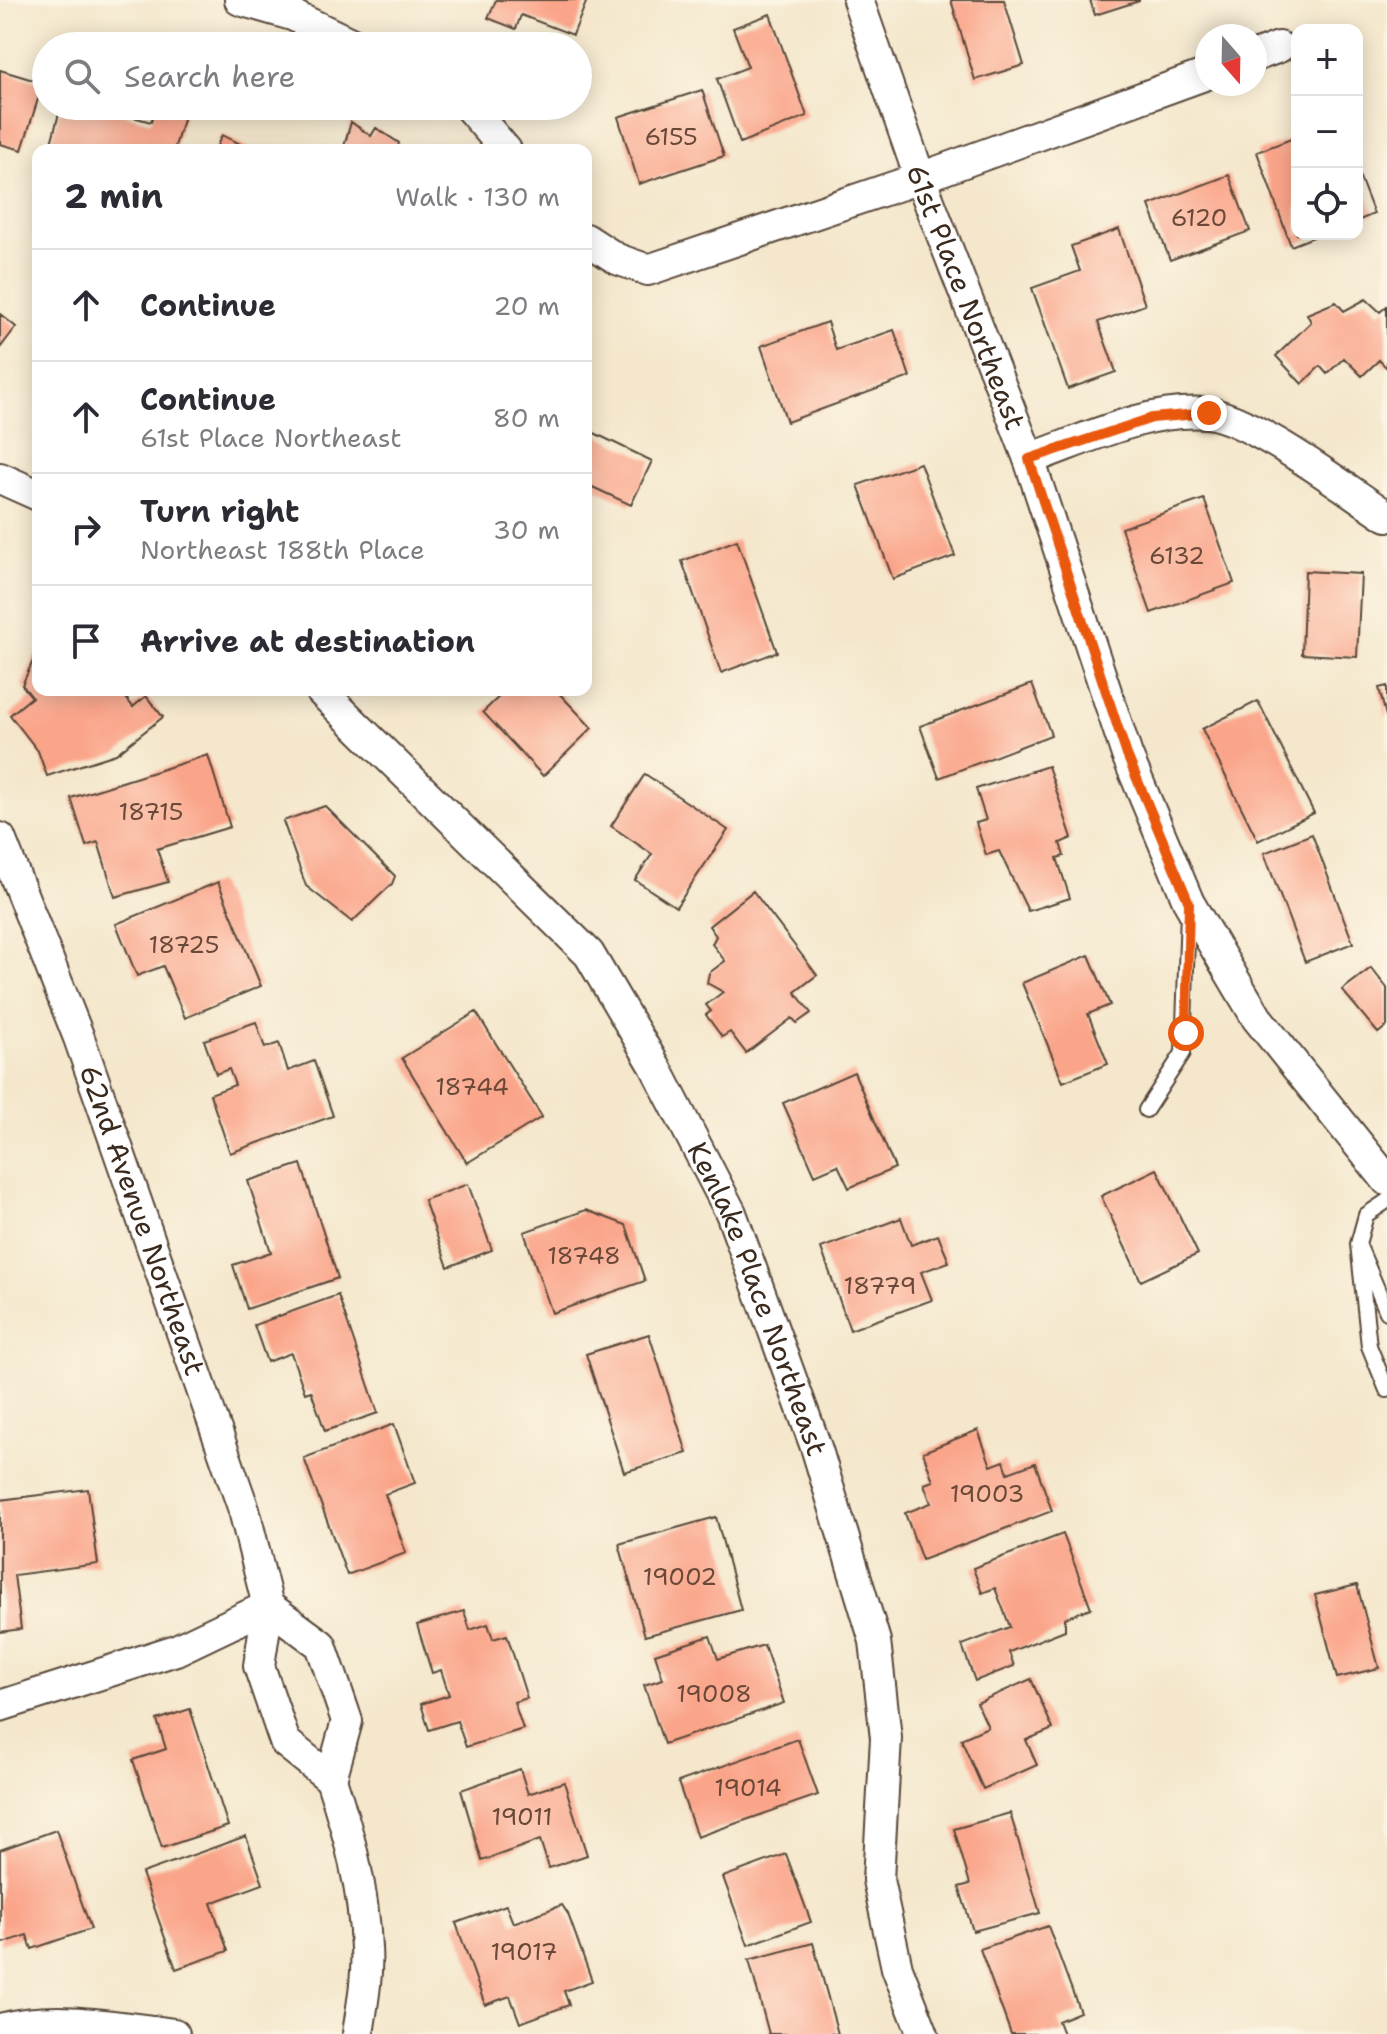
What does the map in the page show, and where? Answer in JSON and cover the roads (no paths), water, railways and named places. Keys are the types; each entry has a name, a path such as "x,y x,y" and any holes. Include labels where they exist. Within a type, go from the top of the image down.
{"street":[{"path":"240,0 289,8 332,32"},
{"name":"61st Place Northeast","path":"858,0 920,178 1029,459 1127,755 1189,903 1257,1018 1387,1180"},
{"path":"592,243 617,259 648,270 920,178 1195,78"},
{"path":"480,120 501,144"},
{"path":"1029,459 1152,418 1209,413 1264,435 1387,516"},
{"path":"0,478 32,492"},
{"name":"Kenlake Place Northeast","path":"326,696 589,954 655,1066 731,1213 817,1450 875,1641 886,1738 878,1880 897,1968 923,2034"},
{"name":"62nd Avenue Northeast","path":"0,838 79,1038 234,1480 268,1606 259,1666 285,1742 331,1779"},
{"path":"0,1706 176,1650 268,1606 321,1645 347,1721 331,1779 355,1864 364,1921 367,1950 358,2034"},
{"path":"0,2029 21,2023 77,2022 174,2034"}],"lane":[{"path":"1146,1110 1183,1053 1189,903"},
{"path":"1387,1201 1366,1215 1358,1244 1369,1346 1387,1390"},
{"path":"1358,1244 1387,1312"}]}
